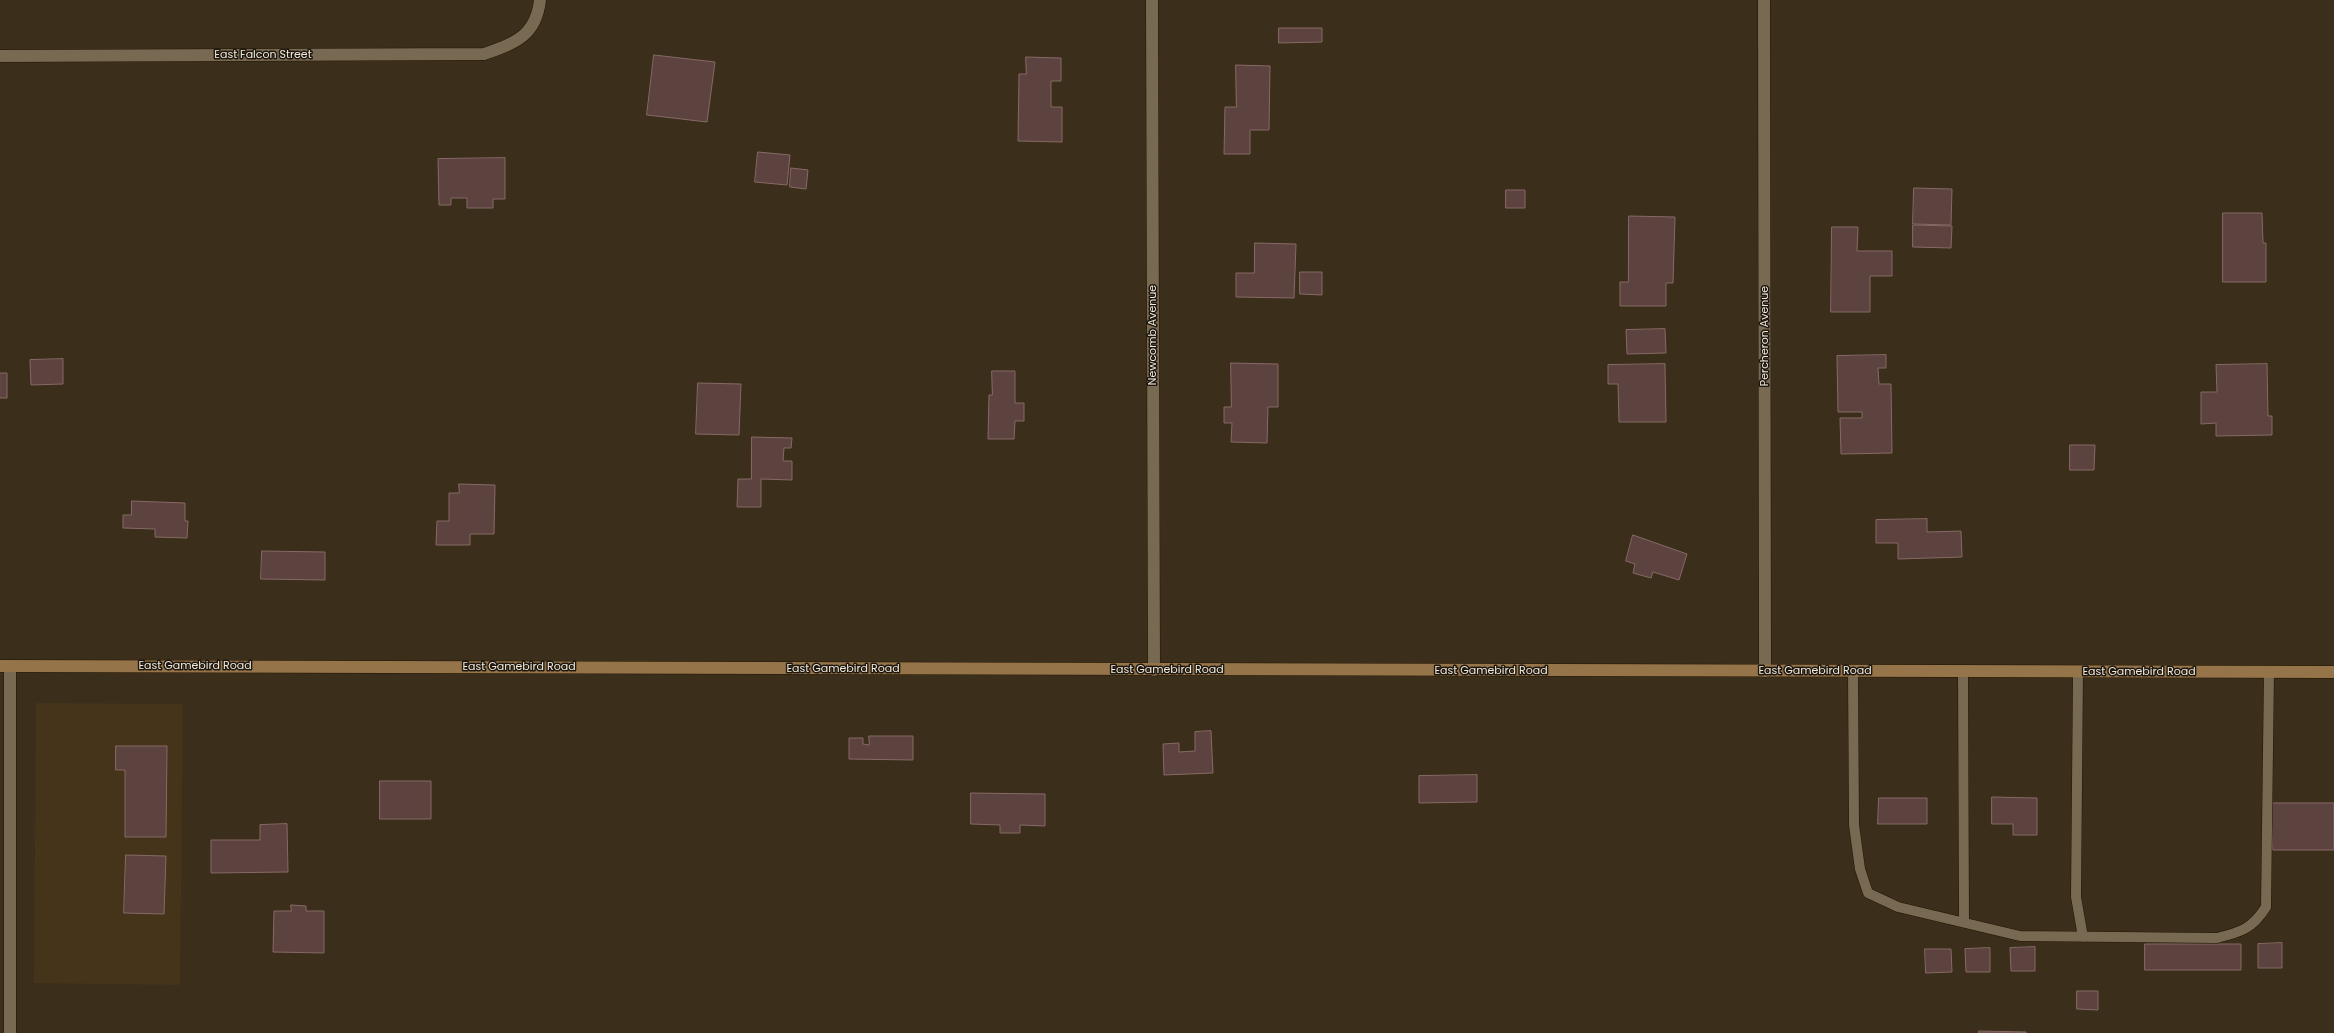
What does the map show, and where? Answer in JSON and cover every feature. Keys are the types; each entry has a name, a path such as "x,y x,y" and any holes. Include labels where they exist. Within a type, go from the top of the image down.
{"main road":[{"name":"East Gamebird Road","path":"5,666 1765,672 2334,672"}],"street":[{"name":"East Falcon Street","path":"0,56 484,54 511,45 522,37 538,16 540,0"},
{"name":"Newcomb Avenue","path":"1152,0 1154,670"},
{"name":"Percheron Avenue","path":"1764,0 1765,672"},
{"path":"5,666 10,1033"}],"lane":[{"path":"1853,672 1854,825 1860,869 1868,892 1898,907 2020,936 2217,938 2239,933 2257,922 2266,907 2269,672"},
{"path":"1963,672 1964,922"},
{"path":"2078,672 2076,897 2082,937"}],"shaded area":[{"path":"36,703 183,704 180,985 34,983"}],"building":[{"path":"1279,28 1322,28 1322,42 1279,43"},
{"path":"654,55 715,62 707,122 647,115"},
{"path":"1026,57 1061,58 1061,81 1051,81 1051,107 1062,107 1062,142 1018,141 1019,74 1026,74"},
{"path":"1236,65 1270,66 1269,130 1250,130 1250,154 1224,154 1225,107 1236,107"},
{"path":"758,152 790,155 787,185 755,182"},
{"path":"505,158 505,199 493,199 493,208 467,208 467,198 451,198 451,205 439,205 438,159"},
{"path":"791,168 808,170 806,189 790,187"},
{"path":"1914,188 1952,189 1951,225 1913,224"},
{"path":"1506,190 1525,190 1525,208 1506,208"},
{"path":"2223,213 2262,213 2263,243 2266,243 2266,282 2223,282"},
{"path":"1629,216 1675,217 1673,283 1666,283 1666,306 1620,306 1620,282 1628,282"},
{"path":"1913,225 1952,226 1951,248 1913,247"},
{"path":"1832,227 1858,227 1857,251 1892,251 1892,276 1870,276 1870,312 1831,312"},
{"path":"1255,243 1296,244 1294,298 1236,297 1236,273 1254,273"},
{"path":"1300,272 1322,272 1322,295 1300,294"},
{"path":"1665,329 1666,353 1627,354 1626,330"},
{"path":"1886,355 1886,368 1878,368 1879,384 1891,384 1892,453 1841,454 1840,418 1862,418 1862,412 1838,412 1837,356"},
{"path":"63,359 63,384 31,385 30,360"},
{"path":"1231,363 1278,364 1278,407 1268,407 1267,443 1231,442 1232,423 1224,423 1224,407 1231,407"},
{"path":"1665,364 1666,422 1619,422 1618,384 1608,384 1608,365"},
{"path":"2267,364 2268,416 2272,416 2272,435 2216,436 2216,423 2201,424 2201,392 2217,392 2216,365"},
{"path":"992,371 1015,371 1015,403 1024,403 1024,421 1015,421 1014,439 988,439 989,395 992,395"},
{"path":"0,373 7,373 7,398 0,398"},
{"path":"698,383 741,384 739,435 696,434"},
{"path":"752,437 792,438 791,448 784,448 783,461 792,461 792,480 761,479 761,507 737,507 738,479 751,479"},
{"path":"2070,445 2095,445 2094,470 2070,470"},
{"path":"459,484 495,485 494,534 470,534 470,545 436,545 437,521 449,521 449,493 459,493"},
{"path":"132,501 185,503 185,521 188,521 187,538 155,537 155,529 123,528 123,515 131,515"},
{"path":"1927,519 1927,532 1961,531 1962,557 1898,559 1898,543 1876,543 1876,520"},
{"path":"1633,535 1687,554 1679,580 1653,572 1651,578 1633,573 1635,564 1626,561"},
{"path":"262,551 325,552 325,580 261,579"},
{"path":"1211,731 1213,773 1164,775 1163,744 1179,743 1179,752 1195,751 1195,732"},
{"path":"869,736 913,736 913,760 849,759 849,738 863,738 863,744 869,745"},
{"path":"116,746 167,746 166,837 125,837 125,770 116,770"},
{"path":"1477,775 1477,802 1419,803 1419,776"},
{"path":"380,781 431,781 431,819 380,819"},
{"path":"971,793 1045,794 1045,826 1020,825 1020,833 1000,833 1000,825 971,824"},
{"path":"1992,797 2037,798 2037,835 2013,835 2013,824 1992,824"},
{"path":"1879,798 1927,798 1927,824 1878,824"},
{"path":"2272,803 2334,803 2334,850 2273,850"},
{"path":"287,824 288,872 211,873 211,840 260,840 260,825"},
{"path":"126,855 166,856 164,914 124,913"},
{"path":"291,905 306,906 306,911 324,911 324,953 273,952 274,911 291,911"},
{"path":"2282,943 2282,968 2258,968 2258,944"},
{"path":"2145,944 2241,944 2241,970 2145,970"},
{"path":"2035,947 2035,971 2011,971 2010,948"},
{"path":"1990,948 1990,972 1966,972 1965,949"},
{"path":"1925,949 1951,949 1952,972 1926,973"},
{"path":"2077,991 2098,991 2098,1010 2077,1009"},
{"path":"1979,1031 2026,1032 2026,1033 1979,1033"}]}
